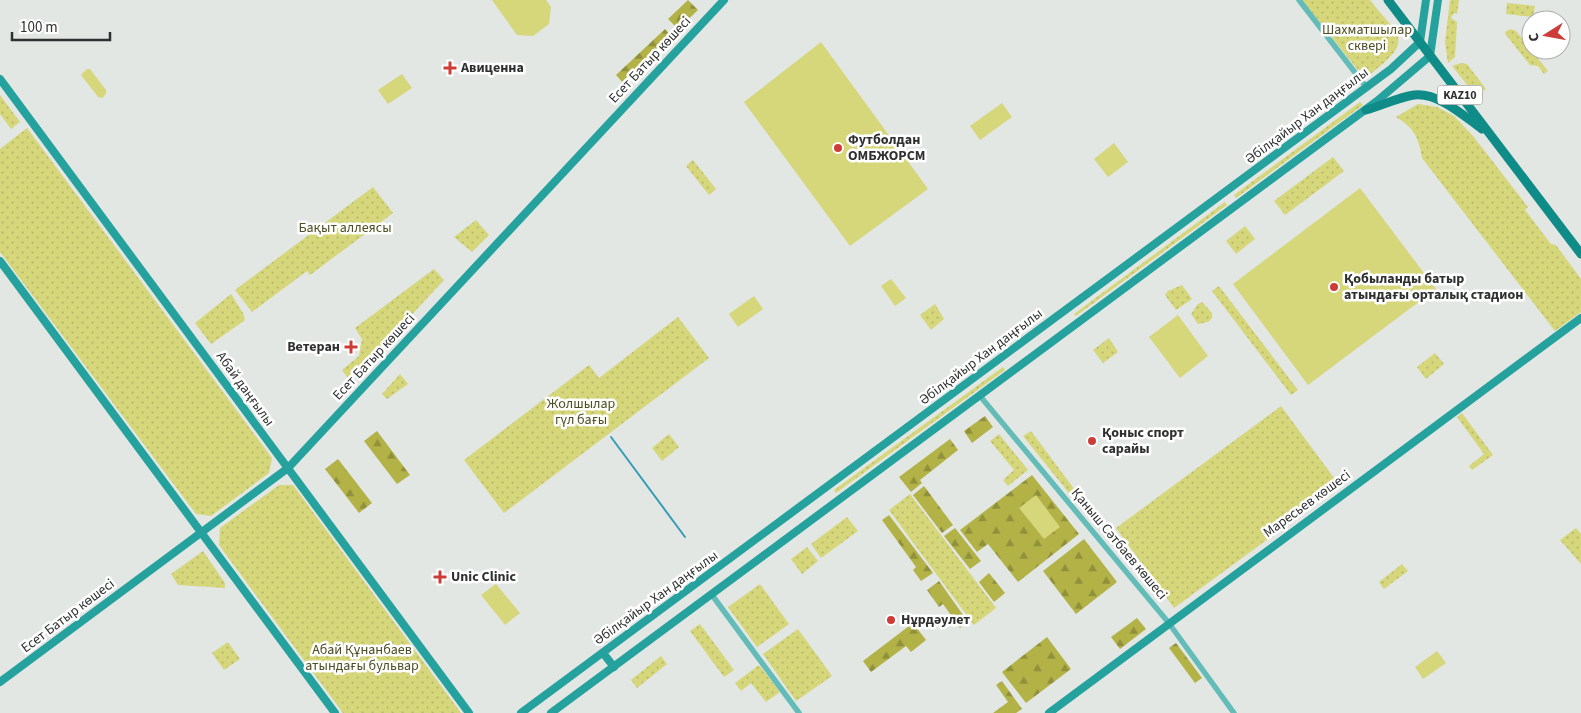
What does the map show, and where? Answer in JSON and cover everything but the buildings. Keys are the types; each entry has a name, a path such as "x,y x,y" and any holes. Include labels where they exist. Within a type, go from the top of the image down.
{"main road":[{"name":"Есет Батыр көшесі","path":"0,682 288,468 724,0"},
{"name":"KAZ10","path":"1388,0 1581,254"},
{"path":"1420,42 1426,0"},
{"path":"1430,56 1438,0"},
{"name":"Әбілқайыр Хан даңғылы","path":"526,712 603,652 1367,88 1407,56 1420,42"},
{"name":"Әбілқайыр Хан даңғылы","path":"551,713 1366,110 1430,56"},
{"name":"Абай даңғылы","path":"0,79 469,713"},
{"path":"1367,88 1378,101"},
{"path":"1366,110 1411,96 1424,95 1449,107 1490,134"},
{"path":"0,261 336,713"},
{"path":"1060,314 1070,328"},
{"name":"Маресьев көшесі","path":"1049,713 1168,622 1581,318"},
{"path":"821,492 832,506"},
{"path":"603,652 614,667"}],"street":[{"path":"1299,0 1367,88"},
{"name":"Қаныш Сәтбаев көшесі","path":"980,396 1168,622 1234,713"},
{"path":"712,595 799,713"}],"green space":[{"path":"492,0 546,0 551,7 549,24 533,36 517,35"},
{"path":"688,0 698,10 678,29 668,19"},
{"name":"Шахматшылар сквері","path":"1302,0 1370,0 1398,37 1398,45 1394,53 1369,75 1361,74"},
{"path":"1450,0 1459,0 1457,14 1454,13 1451,18 1457,22 1455,57 1448,63 1445,42"},
{"path":"1507,3 1535,6 1534,10 1521,10 1521,16 1506,14"},
{"path":"665,29 670,35 624,84 616,75"},
{"path":"1510,29 1516,31 1521,37 1521,54 1506,35 1505,32"},
{"name":"Футболдан ОМБЖОРСМ","path":"821,42 928,189 850,246 744,102"},
{"path":"1526,60 1539,60 1548,71 1544,74 1538,66 1530,65"},
{"path":"1461,63 1467,64 1486,89 1480,93 1473,92 1452,66"},
{"path":"87,69 90,69 106,90 106,94 102,98 98,97 81,75"},
{"path":"402,74 412,88 388,104 378,90"},
{"path":"0,95 20,122 11,129 0,114"},
{"path":"1360,102 1363,105 1236,198 1234,195"},
{"path":"1002,103 1012,117 980,140 970,126"},
{"path":"1418,104 1437,107 1454,116 1473,136 1528,207 1525,210 1551,244 1556,245 1581,279 1581,312 1555,331 1422,158 1414,133 1396,117"},
{"path":"27,128 272,458 269,473 211,516 196,514 0,252 0,149"},
{"path":"1114,143 1128,162 1108,177 1094,159"},
{"path":"1333,157 1344,171 1285,215 1274,201"},
{"path":"693,160 716,189 709,195 686,166"},
{"name":"Бақыт аллеясы","path":"373,187 393,213 310,275 307,271 252,312 235,290"},
{"name":"Қобыланды батыр атындағы орталық стадион","path":"1360,188 1436,289 1308,385 1233,284"},
{"path":"1225,202 1227,205 1076,316 1074,314"},
{"path":"476,220 489,235 472,252 454,237"},
{"path":"1245,226 1255,239 1236,254 1226,241"},
{"path":"434,269 444,280 350,381 342,370 359,356 362,339 355,328"},
{"path":"891,279 906,298 895,306 881,286"},
{"path":"1182,285 1192,299 1176,310 1165,295 1168,291"},
{"path":"1219,286 1298,390 1291,395 1212,291"},
{"path":"231,294 243,313 245,320 211,344 195,323"},
{"path":"754,296 763,309 738,327 729,314"},
{"path":"1202,302 1212,313 1212,318 1208,322 1198,324 1191,314 1198,304"},
{"path":"935,304 944,319 931,330 920,315"},
{"path":"1178,315 1208,356 1180,378 1149,337"},
{"name":"Жолшылар гүл бағы","path":"678,317 709,358 504,513 464,460 589,365 599,378"},
{"path":"1109,338 1118,352 1103,363 1093,350"},
{"path":"1435,353 1444,364 1426,379 1417,367"},
{"path":"1003,367 1005,370 836,493 834,490"},
{"path":"400,374 408,384 387,399 382,394"},
{"path":"1281,406 1340,486 1174,608 1116,528"},
{"path":"1462,413 1493,455 1472,470 1469,466 1484,454 1457,417"},
{"path":"985,416 993,427 972,443 964,431"},
{"path":"377,431 410,475 397,484 364,441"},
{"path":"1031,431 1098,521 1094,524 1023,436"},
{"path":"669,434 679,447 662,461 652,448"},
{"path":"999,434 1028,470 1008,486 1003,480 1014,470 990,441"},
{"path":"950,439 958,450 920,480 922,483 911,492 899,477"},
{"path":"338,459 372,503 359,513 325,469"},
{"path":"1032,475 1079,534 1018,582 988,544 977,552 960,530"},
{"name":"Абай Құнанбаев атындағы бульвар","path":"279,485 293,485 461,713 343,713 219,545 220,528"},
{"path":"924,486 953,525 942,533 913,495"},
{"path":"910,494 996,608 974,625 889,510"},
{"path":"1036,495 1060,527 1044,539 1019,508"},
{"path":"889,515 933,573 921,581 913,570 916,567 882,520"},
{"path":"847,517 858,531 821,558 811,544"},
{"path":"955,528 981,561 970,569 944,536"},
{"path":"1576,528 1581,534 1581,564 1560,540"},
{"path":"1084,539 1117,582 1076,614 1043,571"},
{"path":"807,547 818,561 802,574 791,559"},
{"path":"203,551 225,583 225,588 178,585 171,574"},
{"path":"1402,564 1408,571 1384,589 1379,582"},
{"path":"989,573 1005,593 994,602 979,582"},
{"path":"939,581 968,622 960,628 943,604 939,607 927,590"},
{"path":"496,584 520,613 505,625 481,595"},
{"path":"760,584 789,624 757,647 728,607"},
{"path":"1137,618 1146,629 1120,649 1111,637"},
{"path":"913,623 926,640 911,652 906,646 871,672 863,661"},
{"path":"700,624 734,670 724,677 690,631"},
{"path":"798,629 832,676 796,701 763,654"},
{"path":"1047,637 1071,669 1026,703 1002,672"},
{"path":"228,642 240,659 224,670 212,653"},
{"path":"1176,643 1202,678 1195,683 1169,648"},
{"path":"1437,651 1446,663 1423,679 1415,667"},
{"path":"661,656 667,664 637,688 631,680"},
{"path":"759,665 780,692 766,702 751,683 741,691 735,683"},
{"path":"1002,681 1022,709 1016,713 993,713 1008,702 996,685"}],"waterway":[{"path":"611,437 685,537"}],"place":[{"name":"Авиценна","path":"450,68"},
{"name":"Футболдан ОМБЖОРСМ","path":"838,148"},
{"name":"Қобыланды батыр атындағы орталық стадион","path":"1334,287"},
{"name":"Ветеран","path":"351,347"},
{"name":"Қоныс спорт сарайы","path":"1092,441"},
{"name":"Unic Clinic","path":"440,577"},
{"name":"Нұрдәулет","path":"891,620"}]}
